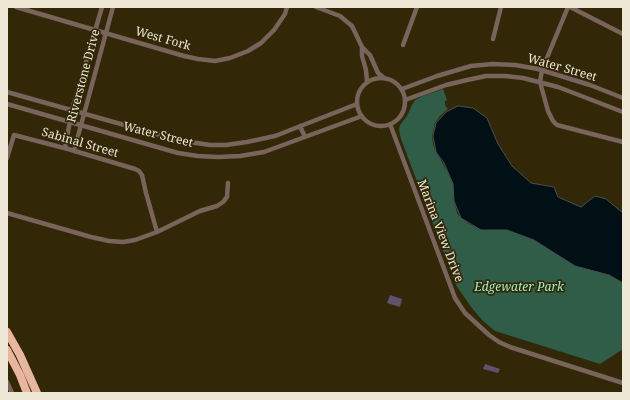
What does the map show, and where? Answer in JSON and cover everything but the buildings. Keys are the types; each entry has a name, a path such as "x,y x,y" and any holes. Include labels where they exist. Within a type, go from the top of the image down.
{"highway":[{"path":"7,332 20,355 37,393"},
{"path":"7,351 27,393"}],"street":[{"name":"West Fork","path":"16,7 184,56 215,61 230,58 248,51 261,43 274,30 285,14 287,7"},
{"name":"Riverstone Drive","path":"65,148 72,110 102,7"},
{"name":"Riverstone Drive","path":"74,151 113,7"},
{"path":"316,7 340,16 352,26 362,47 370,55 378,73 383,78"},
{"path":"403,45 417,7"},
{"path":"493,39 501,7"},
{"path":"623,34 569,7 542,70 540,82 548,111 553,121 557,125 623,142"},
{"path":"362,47 362,56 366,70 367,82"},
{"name":"Water Street","path":"402,89 437,76 471,66 492,64 515,65 542,70 590,85 623,98"},
{"name":"Water Street","path":"405,100 446,85 486,76 505,76 523,78 558,87 623,112"},
{"path":"375,78 383,78 391,79 402,89 405,100 404,107 401,114 390,124 372,124 366,121 362,116 357,104 357,98 362,86 367,82 375,78"},
{"name":"Water Street","path":"7,92 167,137 210,145 226,145 275,136 357,104"},
{"name":"Water Street","path":"7,104 178,153 204,156 240,156 264,152 362,116"},
{"name":"Marina View Drive","path":"390,124 455,298 465,313 489,335 510,347 623,383"},
{"path":"300,126 305,137"},
{"name":"Sabinal Street","path":"7,158 14,135 65,148 135,169 142,174 157,232"},
{"path":"7,213 84,235 109,241 123,242 135,240 157,232 200,211 217,206 227,197 228,183"},
{"path":"7,382 12,393"}],"green space":[{"name":"Edgewater Park","path":"443,89 447,100 445,101 445,105 448,109 435,123 432,136 433,144 453,184 454,201 459,216 469,224 481,230 508,230 534,240 575,266 609,275 623,283 623,349 600,364 495,331 483,321 471,307 456,285 401,139 399,130 400,125 407,116 415,100"}],"shaded area":[{"path":"458,106 473,108 487,118 498,144 512,166 531,183 554,187 558,197 581,207 595,196 606,199 623,213 623,283 609,275 575,266 534,240 507,230 481,230 461,218 454,201 453,184 444,163 436,152 433,136 436,123 446,112"}]}
